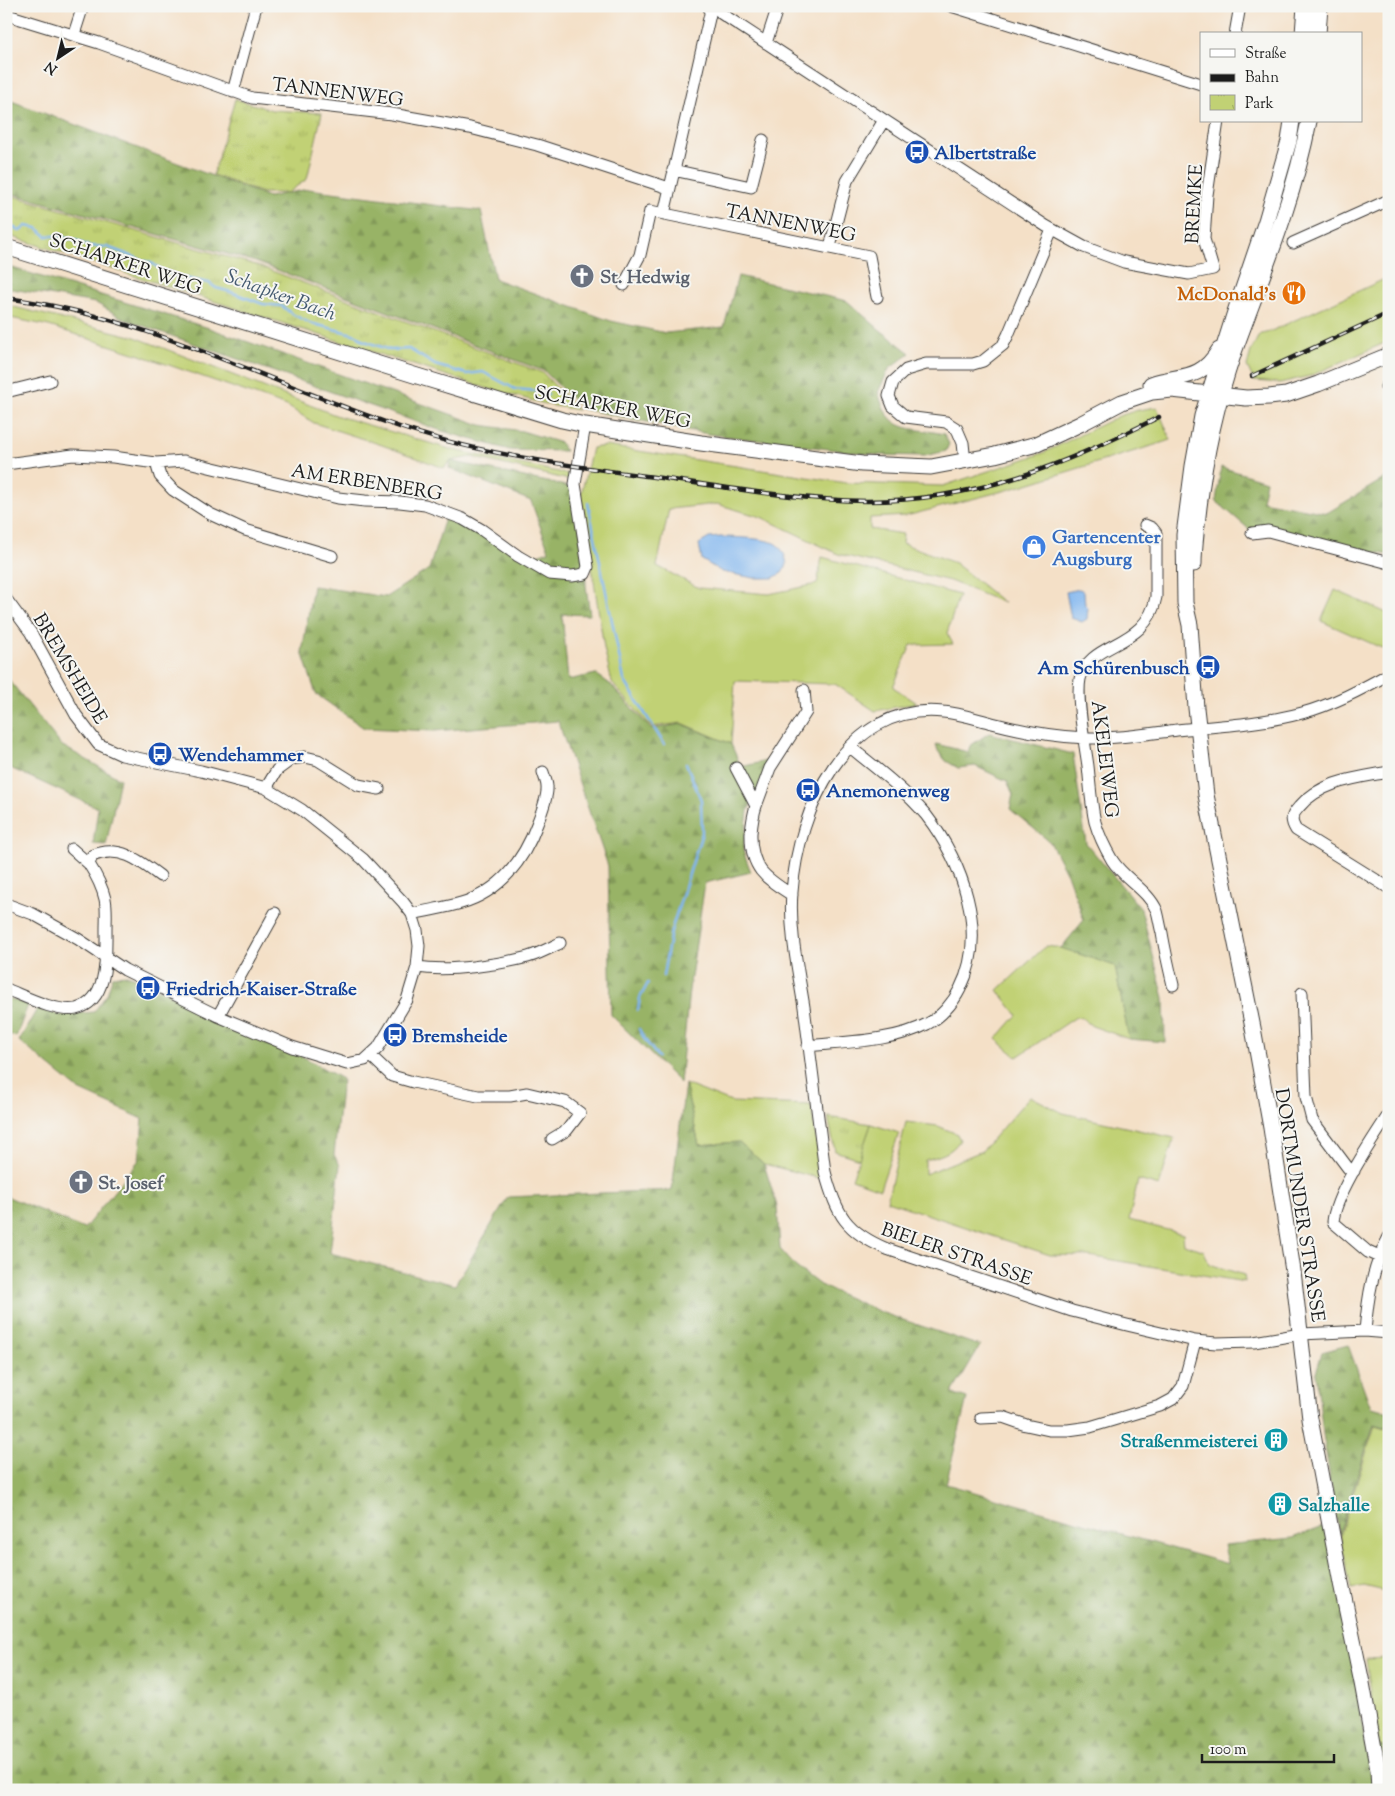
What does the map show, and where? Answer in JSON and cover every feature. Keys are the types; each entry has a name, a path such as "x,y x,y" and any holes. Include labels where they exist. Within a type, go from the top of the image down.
{"main road":[{"path":"1303,32 1305,6"},
{"path":"1318,32 1320,6"},
{"name":"DORTMUNDER STRASSE","path":"1214,395 1226,338 1273,198 1289,141 1292,122"},
{"name":"DORTMUNDER STRASSE","path":"1309,122 1282,224 1234,353 1214,395 1197,439 1184,535 1186,603 1190,625 1198,729 1206,795 1271,1128 1301,1334 1310,1419 1362,1683 1378,1770 1379,1790"},
{"name":"SCHAPKER WEG","path":"6,247 440,384 585,425 701,444 862,464 931,467 965,462 1037,444 1122,402 1152,392 1172,390 1246,398 1269,398 1286,395 1318,384 1389,355"},
{"path":"1122,402 1153,384 1187,377 1203,369 1215,357 1226,338"}],"street":[{"path":"74,34 84,6"},
{"path":"233,92 256,6"},
{"path":"624,285 640,255 650,211 664,214 710,14 709,6"},
{"path":"715,6 722,14 1052,230 1003,345 983,361 974,364 926,364 906,370 894,382 889,396 893,406 906,417 946,422 957,430 963,443 965,462"},
{"path":"766,42 778,6"},
{"path":"951,6 1200,84"},
{"path":"1235,32 1240,6"},
{"name":"TANNENWEG","path":"6,16 74,34 233,92 262,100 392,114 470,128 537,145 669,188"},
{"path":"830,248 846,181 884,120"},
{"name":"BREMKE","path":"1052,230 1084,247 1124,262 1157,270 1189,274 1213,268 1204,239 1208,186 1218,122"},
{"path":"674,170 751,187 763,140"},
{"path":"1293,243 1389,200"},
{"name":"TANNENWEG","path":"664,214 869,256 877,297"},
{"path":"6,392 50,381"},
{"name":"AM ERBENBERG","path":"6,464 73,456 113,457 156,463 184,461 338,498 365,502 400,502 425,506 444,510 463,518 518,556 549,574 572,576 585,574 588,567 575,484 585,425"},
{"path":"156,463 160,476 173,490 210,514 246,530 332,556"},
{"name":"AKELEIWEG","path":"1145,525 1152,528 1156,533 1156,596 1154,606 1142,626 1132,635 1096,655 1085,667 1080,680 1080,706 1095,820 1101,840 1114,862 1149,898 1157,912 1173,985"},
{"path":"1252,533 1268,531 1389,563"},
{"name":"BREMSHEIDE","path":"6,599 31,633 76,715 98,744 122,756 195,769 266,788 302,810 363,860 403,902 412,914 417,930 419,946 417,968 403,1007 386,1037 371,1056"},
{"path":"1198,729 1286,717 1304,712 1387,678"},
{"path":"792,895 774,884 762,873 755,863 751,844 752,817 770,768 806,712 804,690"},
{"name":"BIELER STRASSE","path":"1198,729 1116,738 1085,738 1028,732 946,712 928,711 909,712 886,720 870,729 850,747 825,780 810,813 799,846 792,895 794,947 825,1172 831,1196 836,1209 863,1238 886,1249 1072,1311 1127,1326 1216,1343 1254,1342 1301,1334 1365,1331 1389,1333"},
{"path":"808,1046 902,1035 929,1023 946,1010 957,995 966,977 972,947 968,904 962,882 954,860 941,838 926,816 910,798 890,779 850,747"},
{"path":"266,788 277,770 292,759 305,756 318,760 358,785 379,789"},
{"path":"736,768 756,806"},
{"path":"412,914 463,903 479,896 499,883 512,871 523,856 541,814 547,787 543,772"},
{"path":"1389,772 1339,782 1319,790 1301,804 1292,815 1292,823 1296,830 1389,888"},
{"path":"6,989 59,1008 74,1010 88,1004 94,998 105,976 106,901 100,883 89,864 72,849"},
{"path":"89,864 92,856 101,852 113,851 141,861 160,876"},
{"path":"6,904 33,914 78,939 125,970 218,1016 292,1047 347,1064 358,1063 371,1056 392,1076 419,1084 478,1096 510,1096 527,1093 565,1102 580,1113 567,1130 552,1139"},
{"path":"218,1016 276,913"},
{"path":"417,968 480,966 529,957 560,943"},
{"path":"1302,992 1306,1097 1312,1120 1348,1168 1354,1171"},
{"path":"1379,1257 1368,1252 1334,1222 1334,1211 1354,1171 1389,1114"},
{"path":"1365,1331 1370,1287 1379,1257 1389,1237"},
{"path":"981,1418 1003,1417 1049,1430 1068,1430 1090,1427 1160,1406 1173,1399 1183,1386 1195,1340"}],"green space":[{"path":"6,99 269,197 308,189 481,211 495,279 611,321 666,333 724,327 738,276 847,301 910,353 889,369 878,392 888,416 895,422 910,429 944,434 949,444 946,451 925,456 877,455 708,434 582,409 544,371 256,262 6,192"},
{"path":"235,99 272,110 322,113 307,179 287,193 262,193 213,175"},
{"path":"6,194 256,265 543,373 578,410 549,405 486,388 6,235"},
{"path":"6,266 209,328 481,425 522,431 561,443 565,451 510,450 445,432 124,319 96,303 6,288"},
{"path":"1389,277 1389,341 1310,376 1280,383 1254,381 1247,366 1251,351 1259,335"},
{"path":"6,305 135,337 338,416 453,450 568,474 569,480 472,457 450,461 444,468 314,423 287,406 140,355 49,326 6,317"},
{"path":"1157,407 1171,440 1011,489 906,516 870,518 870,529 903,534 902,543 955,563 1004,603 950,581 838,554 761,517 717,504 669,509 657,566 699,588 769,594 817,584 822,557 959,595 947,633 953,644 911,645 893,687 917,703 875,711 835,684 735,681 731,744 682,723 651,727 612,683 604,648 581,495 592,448 606,446 846,483 943,486 1043,453 1119,416"},
{"path":"450,461 575,488 585,558 590,615 562,614 568,680 596,674 610,684 651,729 682,724 731,744 741,767 770,760 748,811 743,851 751,872 705,883 689,990 680,1083 611,1015 608,866 558,721 434,731 364,728 316,694 302,652 313,586 386,597 429,569 445,518 531,557 549,551 531,501 449,468"},
{"path":"1221,467 1266,481 1262,501 1327,513 1389,477 1389,555 1268,530 1250,530 1216,501"},
{"path":"1335,590 1389,614 1389,645 1386,650 1321,621"},
{"path":"6,676 61,745 120,779 106,845 93,844 98,808 6,766"},
{"path":"989,733 1073,754 1086,843 1141,909 1164,998 1165,1042 1129,1039 1115,966 1061,948 1084,920 1068,876 1050,842 1010,809 1013,794 1007,781 975,766 958,768 946,761 938,751 936,744 968,752 970,746"},
{"path":"1046,946 1061,948 1115,966 1129,1039 1092,1026 1082,1018 1076,1017 1017,1057 996,1039 1017,1015 998,990"},
{"path":"128,975 302,1056 342,1079 334,1155 340,1165 330,1253 455,1285 508,1197 672,1190 685,1084 699,1145 739,1142 764,1164 777,1206 780,1249 796,1267 820,1285 883,1313 980,1346 952,1393 967,1398 946,1484 1228,1564 1224,1545 1293,1538 1325,1526 1352,1653 1365,1743 1389,1749 1389,1790 6,1790 6,1196 84,1229 139,1160 143,1119 79,1090 19,1041 37,1009 60,1015 94,1012 107,994 113,976"},
{"path":"6,997 28,1005 16,1037 6,1033"},
{"path":"685,1084 731,1102 811,1105 822,1179 764,1164 739,1142 699,1145"},
{"path":"1030,1096 1063,1113 1174,1138 1159,1186 1138,1180 1129,1220 1183,1234 1184,1244 1204,1251 1209,1264 1244,1275 1245,1282 1089,1256 1050,1255 887,1201 906,1122 938,1126 957,1134 960,1140 949,1151 940,1156 925,1160 925,1174 982,1151"},
{"path":"828,1117 871,1124 859,1159 835,1151"},
{"path":"871,1124 899,1133 880,1189 852,1179"},
{"path":"1348,1345 1371,1408 1389,1412 1389,1428 1374,1424 1339,1534 1323,1434 1316,1373 1322,1352"},
{"path":"1375,1425 1389,1429 1389,1592 1364,1586 1351,1589 1340,1535"},
{"path":"1389,1658 1389,1748 1379,1746 1366,1659"}],"water":[{"path":"709,538 765,540 776,544 785,556 787,565 782,573 773,578 754,578 722,572 702,560 699,544"},
{"path":"1080,589 1084,592 1085,605 1088,608 1087,619 1082,622 1071,618 1066,592"}],"waterway":[{"name":"Schapker Bach","path":"6,223 20,231 26,226 37,228 46,236 58,236 78,241 88,246 107,247 153,264 163,271 179,277 209,283 216,288 263,304 282,306 292,314 310,323 357,335 362,340 390,350 409,349 435,365 467,374 483,372 515,389 538,391 548,395"},
{"path":"588,503 624,680 664,744"},
{"path":"663,976 671,931 702,833 701,800 686,763"},
{"path":"638,1010 640,998 648,983"},
{"path":"639,1029 658,1057"}],"railway":[{"path":"6,298 56,306 153,333 388,423 483,450 548,462 812,498 867,501 907,499 945,495 982,487 1054,465 1159,417"},
{"path":"1252,376 1389,313"}],"place":[{"name":"Albertstraße","path":"917,152"},
{"name":"St. Hedwig","path":"582,276"},
{"name":"McDonald's","path":"1294,293"},
{"name":"Gartencenter Augsburg","path":"1034,547"},
{"name":"Am Schürenbusch","path":"1208,667"},
{"name":"Wendehammer","path":"160,754"},
{"name":"Anemonenweg","path":"808,790"},
{"name":"Friedrich-Kaiser-Straße","path":"148,988"},
{"name":"Bremsheide","path":"395,1035"},
{"name":"St. Josef","path":"81,1182"},
{"name":"Straßenmeisterei","path":"1276,1440"},
{"name":"Salzhalle","path":"1280,1504"}]}
